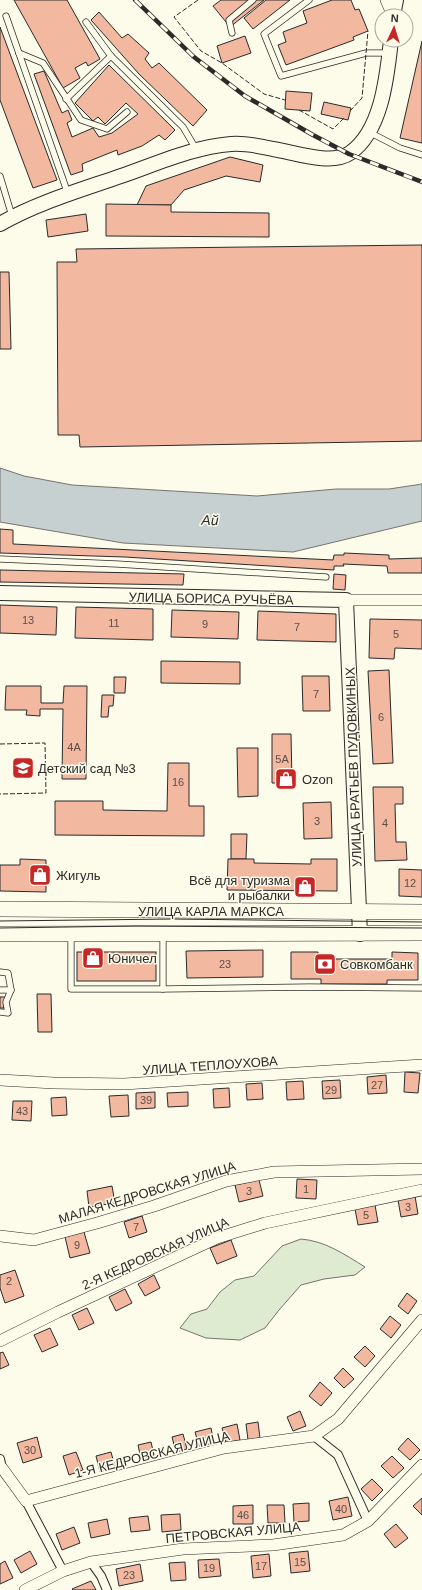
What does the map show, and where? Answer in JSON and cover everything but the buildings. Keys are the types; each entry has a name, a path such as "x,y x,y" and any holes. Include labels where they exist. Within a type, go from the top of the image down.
{"main road":[{"name":"УЛИЦА КАРЛА МАРКСА","path":"0,909 422,912"},
{"name":"УЛИЦА КАРЛА МАРКСА","path":"0,934 422,933"}],"street":[{"path":"0,224 12,217 68,194 196,150 231,144 274,149 319,158 333,158 349,154 369,132 378,116 390,48"},
{"name":"УЛИЦА БОРИСА РУЧЬЁВА","path":"0,594 422,600"},
{"name":"УЛИЦА БРАТЬЕВ ПУДОВКИНЫХ","path":"346,600 360,934"},
{"name":"УЛИЦА ТЕПЛОУХОВА","path":"0,1080 54,1083 124,1084 422,1065"},
{"name":"МАЛАЯ КЕДРОВСКАЯ УЛИЦА","path":"0,1236 34,1240 154,1206 226,1181 274,1172 422,1169"},
{"name":"2-Я КЕДРОВСКАЯ УЛИЦА","path":"0,1341 58,1312 217,1238 265,1222 422,1190"},
{"name":"1-Я КЕДРОВСКАЯ УЛИЦА","path":"26,1501 224,1448 314,1436 338,1420 422,1320"},
{"path":"314,1436 338,1456 368,1521"},
{"path":"1,1465 26,1501 64,1571"},
{"name":"ПЕТРОВСКАЯ УЛИЦА","path":"25,1590 64,1571 91,1562 183,1549 273,1545 343,1535 368,1521 422,1465"},
{"path":"91,1562 101,1576 107,1590"}],"lane":[{"path":"232,33 229,20 252,0"},
{"path":"309,0 264,34 281,76 386,48"},
{"path":"6,16 68,194"},
{"path":"86,22 111,56 183,127 196,150"},
{"path":"19,53 43,63 81,120 107,129 127,112"},
{"path":"66,99 111,56"},
{"path":"369,132 400,148 422,155"},
{"path":"0,176 12,217"},
{"path":"0,559 118,564 326,577"},
{"path":"71,934 71,989 309,987 422,988"},
{"path":"163,934 163,989"},
{"path":"0,972 8,972 12,990 6,1002 8,1013 0,1012"},
{"path":"0,990 12,990"}],"green space":[{"path":"301,1239 326,1245 365,1267 355,1275 324,1279 301,1285 265,1328 240,1340 206,1338 180,1328 191,1314 207,1309 220,1292 235,1280 254,1276 282,1246"}],"water":[{"name":"Ай","path":"0,468 24,476 72,485 257,496 336,489 389,489 422,484 422,521 293,552 123,543 0,522"}],"tram line":[{"path":"0,921 172,919 422,922"},
{"path":"0,928 135,926 422,928"}],"railway":[{"path":"135,0 194,57 245,96 349,154 422,182"}],"fence":[{"path":"198,0 174,17 201,51 222,63 264,94 285,100"},
{"path":"350,111 362,98 368,31"},
{"path":"299,110 333,129 345,117"},
{"path":"0,744 45,743 46,793 0,794"}],"place":[{"name":"Детский сад №3","path":"23,768"},
{"name":"Ozon","path":"286,779"},
{"name":"Жигуль","path":"40,875"},
{"name":"Всё для туризма и рыбалки","path":"305,887"},
{"name":"Юничел","path":"93,958"},
{"name":"Совкомбанк","path":"325,964"}]}
